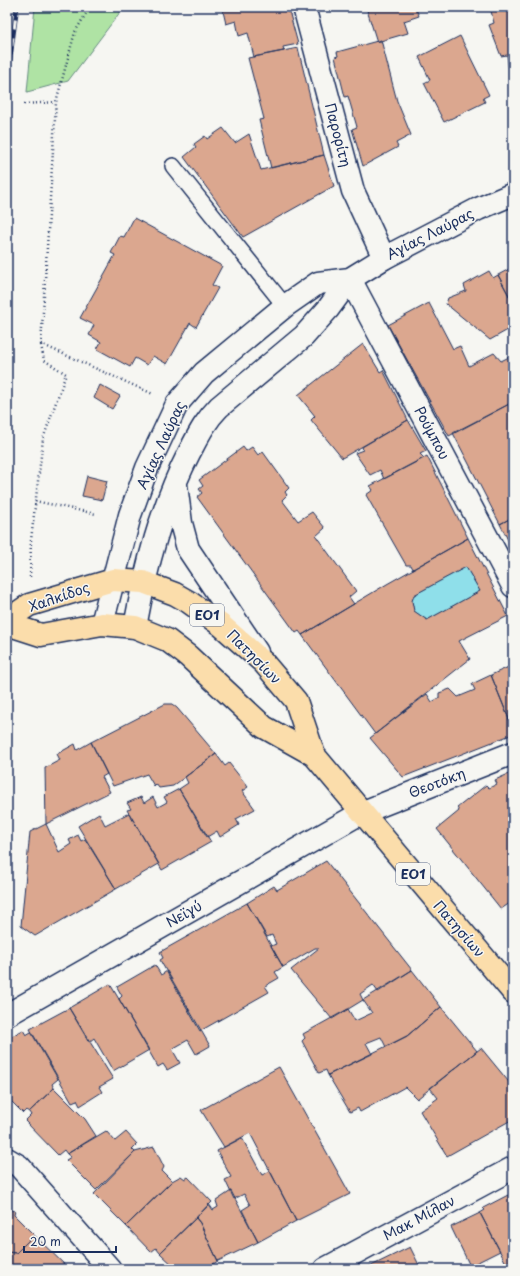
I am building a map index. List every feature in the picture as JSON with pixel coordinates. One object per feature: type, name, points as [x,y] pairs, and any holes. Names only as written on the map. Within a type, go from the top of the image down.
[{"type":"main road","name":"Πατησίων","points":[[114,580],[143,582],[175,594],[190,602],[221,625],[263,662],[296,701],[314,755],[361,813],[513,992]]},
{"type":"main road","name":"Χαλκίδος","points":[[7,620],[29,605],[114,580]]},
{"type":"main road","name":"Χαλκίδος","points":[[7,624],[40,635],[102,624]]},
{"type":"main road","name":"Πατησίων","points":[[102,624],[135,627],[167,640],[188,656],[264,727],[314,755]]},
{"type":"street","name":"Παρορίτη","points":[[304,7],[353,191],[384,258]]},
{"type":"street","name":"Αγίας Λαύρας","points":[[135,627],[143,582],[152,546],[176,479],[209,418],[304,336],[328,309],[350,279],[384,258],[478,209],[513,194]]},
{"type":"street","name":"Αγίας Λαύρας","points":[[102,624],[125,530],[147,468],[177,404],[204,373],[285,306],[318,283],[350,279]]},
{"type":"street","name":"Ρούμπου","points":[[350,279],[513,586]]},
{"type":"street","points":[[176,479],[180,524],[188,549],[263,662]]},
{"type":"street","name":"Θεοτόκη","points":[[361,813],[513,753]]},
{"type":"street","name":"Νεϊγύ","points":[[7,1015],[361,813]]},
{"type":"street","points":[[7,1159],[20,1166],[110,1269]]},
{"type":"street","name":"Μακ Μίλαν","points":[[325,1269],[513,1168]]},
{"type":"lane","points":[[173,166],[285,306]]},
{"type":"path","points":[[29,605],[31,540],[43,439],[66,374],[44,360],[41,344],[56,102],[75,32],[90,7]]},
{"type":"path","points":[[24,104],[56,102]]},
{"type":"path","points":[[41,344],[177,404]]},
{"type":"path","points":[[35,502],[96,514]]},
{"type":"green space","points":[[35,7],[124,7],[68,81],[27,92]]},
{"type":"water","points":[[466,567],[480,591],[427,620],[414,611],[412,601],[414,595]]},
{"type":"building","points":[[222,7],[288,7],[298,44],[283,47],[284,51],[254,57],[248,33],[239,36],[236,21],[226,24]]},
{"type":"building","points":[[366,7],[415,7],[419,16],[404,21],[408,33],[377,42]]},
{"type":"building","points":[[490,7],[513,7],[513,77],[509,72],[507,55],[501,56],[489,25],[494,23]]},
{"type":"building","points":[[460,36],[489,95],[483,98],[485,102],[444,122],[424,83],[430,80],[419,57]]},
{"type":"building","points":[[381,40],[397,101],[411,135],[396,143],[398,147],[363,166],[352,129],[357,127],[348,96],[345,97],[335,57],[338,56],[337,52]]},
{"type":"building","points":[[298,48],[324,155],[271,168],[259,120],[264,119],[248,58]]},
{"type":"building","points":[[223,128],[235,143],[249,134],[261,170],[324,155],[334,186],[243,237],[184,157],[196,147],[194,144],[205,136],[207,139]]},
{"type":"building","points":[[134,218],[222,266],[212,285],[218,288],[196,327],[190,323],[167,364],[153,356],[147,365],[135,358],[130,367],[97,349],[101,342],[89,335],[94,325],[80,318],[115,255],[111,253],[120,236],[124,237]]},
{"type":"building","points":[[513,267],[513,303],[498,275]]},
{"type":"building","points":[[489,271],[493,278],[498,275],[513,303],[513,327],[490,340],[446,304],[448,298],[466,291],[464,285]]},
{"type":"building","points":[[429,303],[453,349],[460,346],[469,366],[494,353],[501,361],[513,355],[513,402],[449,436],[388,325]]},
{"type":"building","points":[[363,344],[380,372],[383,370],[408,420],[342,458],[311,420],[315,416],[298,395]]},
{"type":"building","points":[[100,385],[120,396],[112,409],[94,398]]},
{"type":"building","points":[[513,402],[513,517],[500,524],[453,433]]},
{"type":"building","points":[[408,420],[426,451],[420,454],[424,458],[384,479],[380,470],[370,475],[355,453],[363,450],[362,447]]},
{"type":"building","points":[[243,447],[246,451],[252,447],[258,455],[263,452],[289,488],[285,492],[287,495],[282,500],[298,521],[312,512],[325,528],[316,536],[356,591],[349,597],[354,604],[302,635],[299,631],[296,633],[197,497],[202,493],[199,489],[203,486],[199,480]]},
{"type":"building","points":[[427,456],[468,538],[413,569],[411,565],[406,565],[366,495],[373,490],[370,486]]},
{"type":"building","points":[[87,476],[107,481],[102,500],[82,496]]},
{"type":"building","points":[[513,517],[513,545],[511,546],[500,524]]},
{"type":"building","points":[[468,538],[508,616],[459,641],[470,659],[375,734],[302,635]],"holes":[[[466,567],[480,591],[427,620],[414,611],[412,601],[414,595]]]},
{"type":"building","points":[[513,665],[513,729],[491,675]]},
{"type":"building","points":[[491,675],[513,729],[513,734],[403,777],[370,738],[427,694],[432,702],[439,698],[439,693],[450,689],[458,697],[475,690],[472,684]]},
{"type":"building","points":[[165,704],[172,704],[177,708],[216,754],[173,786],[159,788],[156,784],[154,786],[147,774],[113,786],[91,742]]},
{"type":"building","points":[[91,742],[107,774],[102,777],[110,792],[46,824],[45,768],[60,760],[57,754],[75,744],[77,750]]},
{"type":"building","points":[[216,754],[225,766],[229,763],[248,787],[242,791],[255,809],[236,819],[239,825],[220,837],[217,831],[207,837],[179,789],[188,783],[185,777]]},
{"type":"building","points":[[513,772],[513,901],[501,909],[437,829],[459,811],[457,808],[486,785],[489,788],[497,784],[495,780]]},
{"type":"building","points":[[179,789],[211,842],[162,870],[127,810],[131,809],[127,803],[141,797],[144,803],[153,797],[158,807],[167,802],[164,797]]},
{"type":"building","points":[[99,813],[105,825],[129,813],[159,864],[116,889],[78,826]]},
{"type":"building","points":[[46,824],[59,852],[71,844],[69,840],[78,835],[81,841],[85,839],[116,889],[35,936],[21,926],[30,832]]},
{"type":"building","points":[[326,861],[412,970],[378,992],[373,985],[360,994],[363,1000],[332,1019],[291,970],[319,948],[315,948],[283,967],[271,946],[276,944],[272,935],[267,937],[247,903],[274,886],[277,890]]},
{"type":"building","points":[[247,903],[283,967],[275,972],[279,978],[265,986],[269,992],[200,1031],[160,960],[163,958],[160,952]]},
{"type":"building","points":[[155,965],[161,975],[167,971],[210,1046],[196,1054],[188,1040],[172,1049],[180,1063],[167,1070],[163,1064],[158,1067],[119,999],[122,996],[117,987]]},
{"type":"building","points":[[412,970],[441,1007],[407,1036],[386,1047],[381,1037],[366,1043],[372,1054],[328,1075],[326,1070],[319,1073],[302,1041],[305,1038],[303,1034],[348,1009],[355,1021],[372,1013],[363,1000]]},
{"type":"building","points":[[110,984],[149,1050],[113,1071],[94,1038],[89,1042],[69,1008]]},
{"type":"building","points":[[441,1007],[477,1051],[417,1099],[405,1087],[360,1112],[358,1108],[350,1112],[328,1075],[407,1036]]},
{"type":"building","points":[[69,1008],[113,1079],[99,1087],[102,1092],[80,1106],[77,1100],[72,1102],[30,1029]]},
{"type":"building","points":[[23,1030],[26,1035],[31,1032],[58,1079],[52,1084],[54,1088],[29,1112],[26,1110],[23,1113],[7,1097],[7,1062],[10,1037]]},
{"type":"building","points":[[481,1048],[513,1087],[513,1119],[447,1156],[420,1111],[438,1098],[430,1088]]},
{"type":"building","points":[[279,1067],[350,1194],[296,1221],[250,1133],[224,1147],[201,1110]]},
{"type":"building","points":[[54,1088],[85,1119],[96,1136],[67,1154],[64,1150],[58,1155],[25,1121],[31,1115],[29,1112]]},
{"type":"building","points":[[106,1131],[115,1141],[126,1132],[137,1144],[132,1149],[135,1152],[96,1190],[66,1160],[71,1157],[67,1154]]},
{"type":"building","points":[[242,1138],[262,1175],[270,1171],[296,1221],[258,1242],[242,1210],[250,1205],[244,1194],[234,1199],[225,1180],[231,1177],[217,1151]]},
{"type":"building","points":[[154,1147],[164,1167],[162,1171],[172,1181],[126,1226],[94,1194],[135,1152]]},
{"type":"building","points":[[181,1176],[185,1179],[188,1177],[212,1202],[160,1253],[156,1248],[151,1252],[126,1226],[172,1181]]},
{"type":"building","points":[[231,1191],[258,1242],[218,1261],[200,1223],[196,1218],[209,1204],[213,1210],[218,1207],[216,1201]]},
{"type":"building","points":[[508,1195],[510,1199],[513,1198],[513,1268],[511,1269],[509,1269],[480,1213],[485,1210],[483,1208]]},
{"type":"building","points":[[7,1209],[15,1211],[14,1215],[34,1235],[16,1253],[7,1252]]},
{"type":"building","points":[[480,1213],[500,1251],[470,1266],[451,1227]]},
{"type":"building","points":[[196,1218],[200,1223],[218,1261],[205,1269],[177,1269],[160,1253]]},
{"type":"building","points":[[34,1235],[69,1269],[7,1269],[7,1252],[16,1253]]},
{"type":"building","points":[[410,1247],[421,1269],[370,1269],[369,1267]]},
{"type":"railway","points":[[7,82],[17,7]]}]
